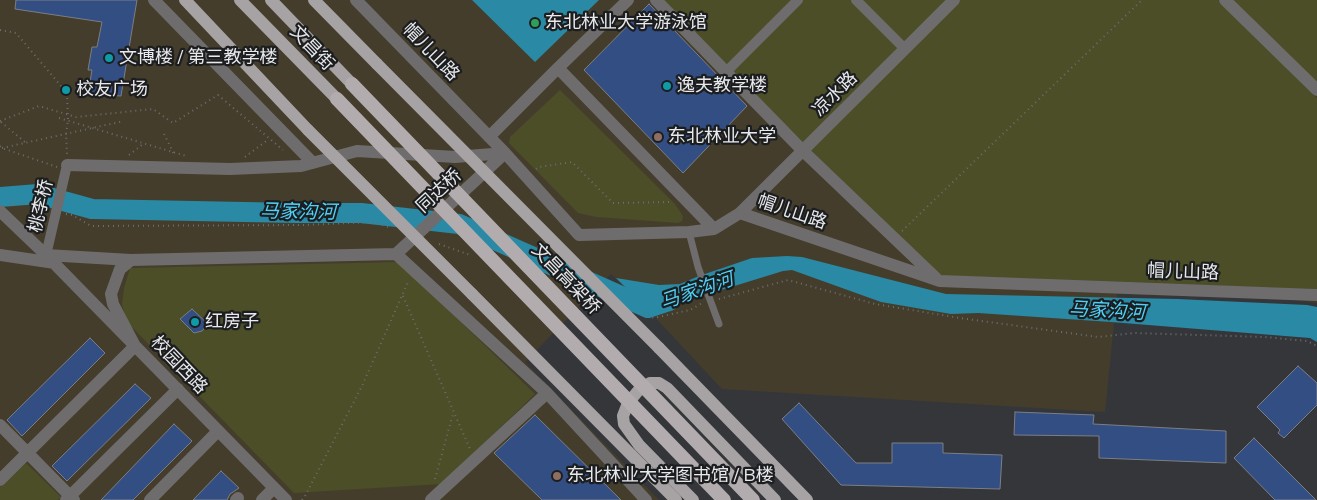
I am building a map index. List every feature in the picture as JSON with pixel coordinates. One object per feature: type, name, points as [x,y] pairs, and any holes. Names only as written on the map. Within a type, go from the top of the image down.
[{"type":"highway","name":"文昌高架桥","points":[[352,84],[753,500]]},
{"type":"highway","points":[[337,99],[724,500]]},
{"type":"main road","points":[[185,0],[308,130],[676,500]]},
{"type":"main road","name":"文昌街","points":[[240,0],[337,99]]},
{"type":"main road","name":"文昌街","points":[[272,0],[352,84]]},
{"type":"main road","points":[[314,0],[807,500]]},
{"type":"main road","points":[[693,500],[635,441],[624,424],[623,416],[628,403],[644,386],[650,383],[659,383],[675,396],[775,500]]},
{"type":"street","points":[[154,0],[307,165]]},
{"type":"street","name":"帽儿山路","points":[[356,0],[489,136],[579,235],[689,232],[714,228],[740,213],[940,281],[1317,295]]},
{"type":"street","points":[[489,136],[628,0]]},
{"type":"street","points":[[656,0],[803,151],[940,281]]},
{"type":"street","points":[[726,72],[798,0]]},
{"type":"street","points":[[856,0],[905,49]]},
{"type":"street","name":"凉水路","points":[[740,213],[954,0]]},
{"type":"street","points":[[1224,0],[1317,90]]},
{"type":"street","points":[[558,68],[714,228]]},
{"type":"street","points":[[67,168],[230,168],[307,165],[357,151],[455,157],[505,153]]},
{"type":"street","name":"同达桥","points":[[396,254],[505,153]]},
{"type":"street","name":"桃李桥","points":[[50,259],[67,168]]},
{"type":"street","name":"校园西路","points":[[4,207],[50,259],[286,500]]},
{"type":"street","points":[[0,255],[50,259],[132,260],[396,254],[547,392],[646,500]]},
{"type":"street","points":[[0,480],[135,346],[113,304],[112,294],[120,268],[132,260]]},
{"type":"street","points":[[0,425],[70,499],[178,389]]},
{"type":"street","points":[[431,500],[547,392]]},
{"type":"street","points":[[150,500],[218,431]]},
{"type":"street","points":[[262,500],[274,488]]},
{"type":"lane","points":[[689,232],[698,267],[719,324]]},
{"type":"path","points":[[895,239],[1142,0]]},
{"type":"path","points":[[0,30],[16,33],[66,93],[68,114],[66,134],[67,168],[1,147]]},
{"type":"path","points":[[26,143],[0,121],[40,106],[76,117],[153,109],[173,123],[218,96],[269,139],[307,165]]},
{"type":"path","points":[[59,118],[192,157]]},
{"type":"path","points":[[1,147],[124,121]]},
{"type":"path","points":[[164,134],[180,167]]},
{"type":"path","points":[[246,157],[269,139]]},
{"type":"path","points":[[526,177],[538,168],[572,162],[613,203],[688,202]]},
{"type":"path","points":[[4,207],[26,204],[48,209]]},
{"type":"path","points":[[64,213],[72,215],[92,226],[275,226],[375,222],[394,229]]},
{"type":"path","points":[[431,242],[477,258]]},
{"type":"path","points":[[302,500],[362,386],[413,270]]},
{"type":"path","points":[[715,300],[788,280],[875,304],[1098,337],[1134,333],[1265,337],[1307,341],[1317,346]]},
{"type":"path","points":[[561,286],[598,299]]},
{"type":"path","points":[[403,296],[475,461]]},
{"type":"path","points":[[636,312],[654,318],[690,310],[708,302]]},
{"type":"path","points":[[434,481],[453,414]]},
{"type":"shaded area","name":"东北林业大学","points":[[0,0],[1317,0],[1317,303],[1296,300],[1117,294],[1105,412],[722,389],[650,312],[611,274],[525,362],[659,500],[0,500]]},
{"type":"green space","points":[[662,0],[948,0],[804,144]]},
{"type":"green space","points":[[960,0],[1218,0],[1317,98],[1317,289],[941,277],[808,151]]},
{"type":"green space","points":[[1233,0],[1317,0],[1317,83]]},
{"type":"green space","points":[[560,90],[675,204],[683,216],[682,221],[678,223],[596,217],[578,213],[509,143],[510,137]]},
{"type":"green space","points":[[399,262],[535,394],[442,484],[294,493],[126,321],[122,304],[124,288],[130,268]]},
{"type":"green space","points":[[26,463],[61,497],[58,500],[0,500],[0,487]]},
{"type":"water","name":"东北林业大学游泳馆","points":[[472,0],[599,0],[535,62]]},
{"type":"water","points":[[802,257],[946,294],[1177,299],[1307,305],[1317,307],[1317,342],[1310,338],[1111,322],[978,313],[951,314],[881,302],[792,270],[783,271],[650,312],[616,278],[659,285],[680,284],[752,258]]},
{"type":"building","name":"文博楼 / 第三教学楼","points":[[16,0],[137,0],[121,96],[88,94],[92,70],[88,70],[92,47],[97,47],[102,22],[15,9]]},
{"type":"building","name":"逸夫教学楼","points":[[649,4],[747,106],[683,173],[584,70]]},
{"type":"building","name":"红房子","points":[[192,309],[208,324],[202,331],[194,333],[180,319]]},
{"type":"building","points":[[90,338],[105,353],[22,436],[7,420]]},
{"type":"building","points":[[1298,366],[1317,383],[1317,405],[1284,438],[1278,433],[1280,430],[1257,407]]},
{"type":"building","points":[[135,384],[151,398],[67,481],[52,466]]},
{"type":"building","points":[[799,403],[856,463],[892,463],[892,443],[943,443],[943,453],[1002,455],[1000,489],[841,485],[782,419]]},
{"type":"building","points":[[1015,412],[1094,415],[1093,424],[1226,431],[1226,463],[1099,458],[1099,436],[1014,435]]},
{"type":"building","name":"东北林业大学图书馆 / B楼","points":[[535,415],[621,500],[542,500],[494,453]]},
{"type":"building","points":[[174,424],[192,441],[133,500],[101,500]]},
{"type":"building","points":[[1254,438],[1316,500],[1275,500],[1234,458]]},
{"type":"building","points":[[221,471],[239,488],[230,494],[227,500],[193,500]]},
{"type":"waterway","name":"马家沟河","points":[[0,197],[38,194],[92,209],[361,213],[459,224],[648,308],[669,301]]},
{"type":"place","name":"东北林业大学游泳馆","points":[[535,23]]},
{"type":"place","name":"文博楼 / 第三教学楼","points":[[109,58]]},
{"type":"place","name":"逸夫教学楼","points":[[667,86]]},
{"type":"place","name":"校友广场","points":[[66,90]]},
{"type":"place","name":"东北林业大学","points":[[658,137]]},
{"type":"place","name":"红房子","points":[[195,322]]},
{"type":"place","name":"东北林业大学图书馆 / B楼","points":[[557,476]]}]
